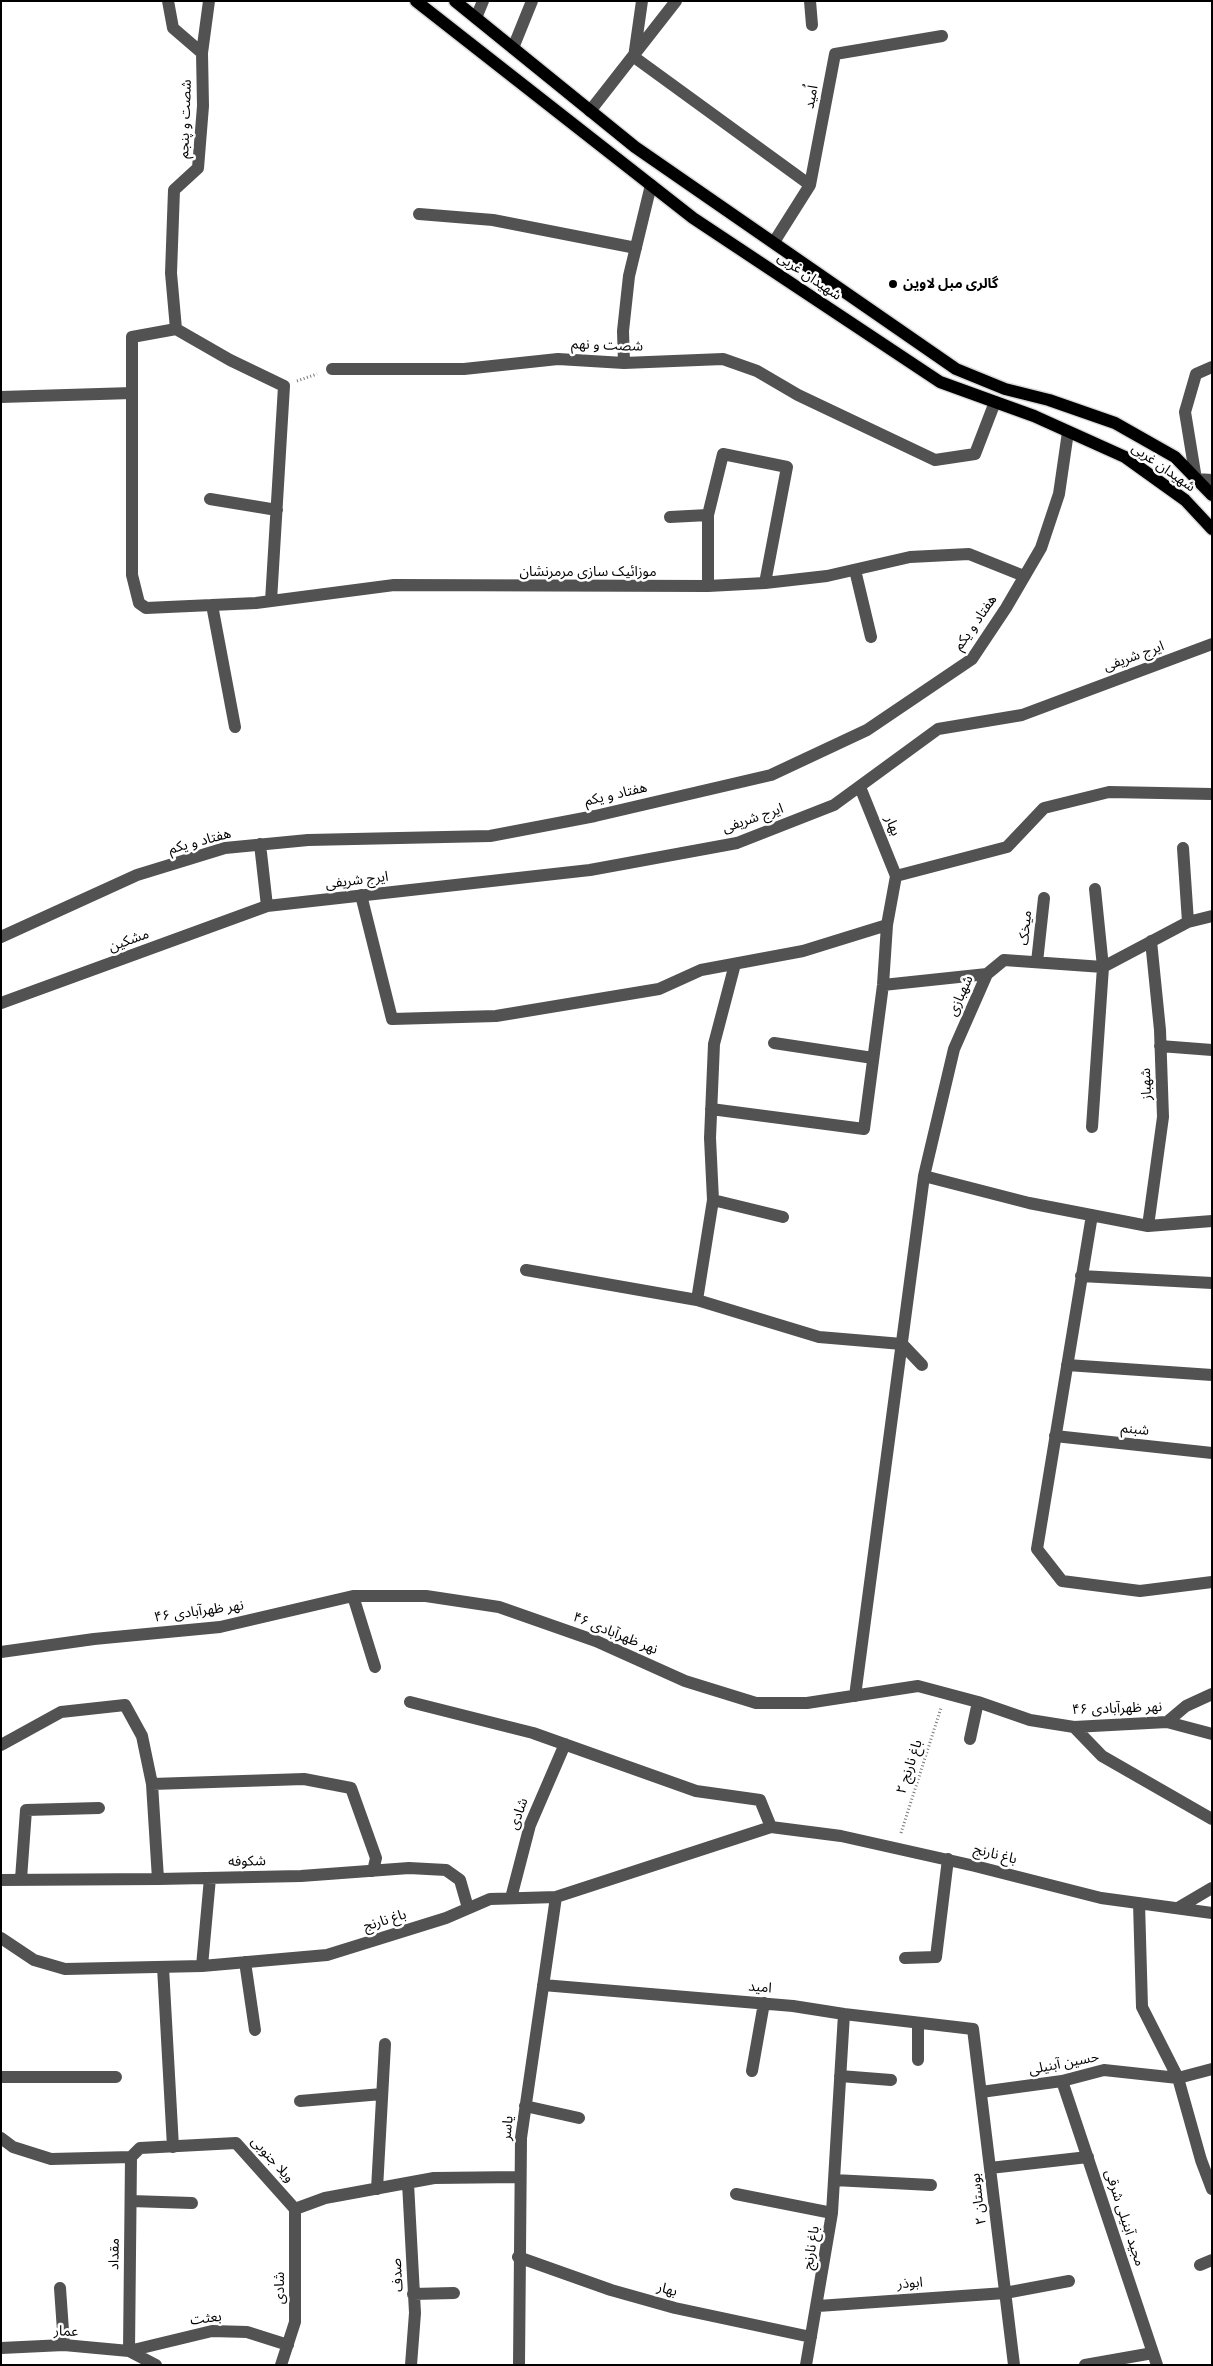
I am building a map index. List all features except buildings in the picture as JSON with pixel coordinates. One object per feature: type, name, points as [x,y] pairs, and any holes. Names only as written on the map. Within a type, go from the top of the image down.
[{"type":"main road","name":"شهیدان غربی","points":[[416,1],[694,218],[940,382],[995,402],[1125,457],[1185,500],[1212,528]]},
{"type":"main road","name":"شهیدان غربی","points":[[455,1],[635,146],[956,369],[1005,389],[1049,400],[1114,423],[1175,457],[1212,496]]},
{"type":"street","points":[[168,1],[173,28],[202,53]]},
{"type":"street","name":"شصت و پنجم","points":[[176,330],[171,273],[174,190],[198,168],[203,106],[202,53],[208,1]]},
{"type":"street","points":[[476,18],[483,1]]},
{"type":"street","points":[[513,48],[532,1]]},
{"type":"street","points":[[634,57],[642,1]]},
{"type":"street","points":[[590,111],[676,1]]},
{"type":"street","points":[[810,1],[812,25]]},
{"type":"street","name":"اُمید","points":[[774,242],[810,185],[835,54],[942,36]]},
{"type":"street","points":[[634,57],[810,185]]},
{"type":"street","points":[[624,363],[623,331],[628,276],[652,185]]},
{"type":"street","points":[[419,214],[493,220],[636,248]]},
{"type":"street","points":[[1,397],[132,393],[132,337],[176,330],[230,360],[284,386],[271,601]]},
{"type":"street","name":"شصت و نهم","points":[[332,369],[464,369],[558,359],[624,363],[723,359],[757,371],[798,394],[935,460],[975,454],[995,402]]},
{"type":"street","points":[[1212,367],[1196,374],[1185,412],[1196,479],[1212,480]]},
{"type":"street","name":"موزائیک سازی مرمرنشان","points":[[132,393],[132,574],[139,603],[146,608],[271,601],[394,585],[708,586],[765,583],[827,576],[910,558],[969,554],[1024,576]]},
{"type":"street","name":"هفتاد و یکم","points":[[1,937],[137,875],[225,848],[308,840],[490,836],[595,816],[771,775],[866,730],[972,659],[1041,548],[1059,494],[1068,432]]},
{"type":"street","points":[[708,586],[708,515],[723,454],[787,467],[765,583]]},
{"type":"street","points":[[210,499],[277,510]]},
{"type":"street","points":[[670,517],[708,515]]},
{"type":"street","points":[[854,570],[871,637]]},
{"type":"street","points":[[212,605],[234,727]]},
{"type":"street","name":"ایرج شریفی","points":[[267,906],[590,870],[737,843],[834,805],[938,729],[1022,715],[1212,644]]},
{"type":"street","name":"بهار","points":[[860,787],[896,876]]},
{"type":"street","points":[[711,1109],[864,1129],[883,985],[887,925],[896,876],[1007,847],[1044,808],[1109,792],[1212,794]]},
{"type":"street","points":[[260,844],[267,906]]},
{"type":"street","points":[[1183,848],[1188,922]]},
{"type":"street","points":[[1092,1127],[1102,967],[1095,889]]},
{"type":"street","points":[[361,895],[392,1019],[496,1016],[658,989],[701,970],[804,951],[887,925]]},
{"type":"street","name":"میخک","points":[[1037,962],[1044,898]]},
{"type":"street","name":"مشکین","points":[[1,1003],[267,906]]},
{"type":"street","points":[[1102,967],[1188,922],[1212,916]]},
{"type":"street","name":"شهباز","points":[[1148,1226],[1163,1117],[1160,1046],[1151,941]]},
{"type":"street","name":"شهبازی","points":[[855,1696],[924,1176],[954,1049],[987,974],[1004,960],[1102,967]]},
{"type":"street","points":[[697,1300],[713,1200],[711,1109],[714,1044],[735,964]]},
{"type":"street","points":[[883,985],[987,974]]},
{"type":"street","points":[[774,1043],[873,1058]]},
{"type":"street","points":[[1160,1046],[1212,1050]]},
{"type":"street","points":[[924,1176],[1029,1203],[1148,1226],[1212,1221]]},
{"type":"street","points":[[713,1200],[783,1216]]},
{"type":"street","points":[[1092,1215],[1037,1548],[1062,1582],[1140,1591],[1212,1582]]},
{"type":"street","points":[[526,1270],[697,1300],[819,1337],[902,1344],[922,1365]]},
{"type":"street","points":[[1082,1276],[1212,1283]]},
{"type":"street","points":[[1067,1365],[1212,1374]]},
{"type":"street","name":"شبنم","points":[[1056,1436],[1212,1453]]},
{"type":"street","points":[[353,1596],[375,1667]]},
{"type":"street","name":"نهر ظهرآبادی ۴۶","points":[[1,1652],[94,1639],[220,1627],[353,1596],[426,1596],[499,1607],[596,1640],[685,1681],[756,1703],[807,1703],[918,1686],[978,1702],[1030,1720],[1074,1727],[1167,1722],[1212,1734]]},
{"type":"street","points":[[1167,1722],[1186,1706],[1212,1694]]},
{"type":"street","points":[[410,1702],[533,1733],[696,1791],[760,1800],[771,1827]]},
{"type":"street","points":[[970,1740],[978,1702]]},
{"type":"street","points":[[1,1745],[61,1712],[125,1705],[142,1736],[152,1784],[158,1879]]},
{"type":"street","points":[[1074,1727],[1102,1756],[1212,1819]]},
{"type":"street","name":"شادی","points":[[511,1898],[530,1825],[565,1744]]},
{"type":"street","points":[[152,1784],[304,1778],[352,1788],[376,1858],[373,1871]]},
{"type":"street","points":[[20,1879],[26,1810],[99,1808]]},
{"type":"street","name":"باغ نارنج","points":[[1,1938],[34,1960],[65,1969],[202,1966],[327,1955],[446,1918],[490,1899],[556,1896],[771,1827],[841,1836],[1101,1898],[1212,1913]]},
{"type":"street","points":[[905,1958],[936,1957],[948,1860]]},
{"type":"street","name":"شکوفه","points":[[1,1880],[301,1876],[409,1868],[446,1870],[460,1880],[468,1908]]},
{"type":"street","points":[[202,1966],[210,1878]]},
{"type":"street","points":[[1178,1908],[1212,1888]]},
{"type":"street","name":"یاسر","points":[[519,2365],[518,2257],[521,2138],[556,1896]]},
{"type":"street","points":[[1140,1903],[1142,2007],[1178,2078],[1206,2157],[1212,2189]]},
{"type":"street","points":[[246,1962],[255,2030]]},
{"type":"street","points":[[163,1967],[173,2147]]},
{"type":"street","name":"امید","points":[[543,1985],[764,2003],[973,2029]]},
{"type":"street","points":[[752,2072],[764,2003]]},
{"type":"street","name":"باغ نارنج","points":[[806,2365],[818,2306],[832,2213],[844,2014]]},
{"type":"street","points":[[918,2023],[918,2060]]},
{"type":"street","name":"بوستان ۲","points":[[973,2029],[1014,2365]]},
{"type":"street","points":[[377,2189],[385,2044]]},
{"type":"street","name":"حسین آبنیلی","points":[[981,2092],[1062,2081],[1104,2070],[1178,2078],[1212,2069]]},
{"type":"street","points":[[840,2076],[891,2080]]},
{"type":"street","points":[[1,2077],[116,2077]]},
{"type":"street","name":"مجید آبنیلی شرقی","points":[[1062,2081],[1155,2359]]},
{"type":"street","points":[[300,2101],[382,2094]]},
{"type":"street","points":[[526,2106],[579,2118]]},
{"type":"street","name":"ویلا جنوبی","points":[[1,2138],[13,2147],[51,2159],[131,2157],[140,2148],[236,2143],[295,2209]]},
{"type":"street","name":"مقداد","points":[[129,2351],[131,2157]]},
{"type":"street","points":[[990,2168],[1088,2157]]},
{"type":"street","points":[[295,2209],[326,2198],[434,2178],[520,2177]]},
{"type":"street","points":[[834,2180],[931,2185]]},
{"type":"street","name":"صدف","points":[[408,2183],[415,2313],[411,2365]]},
{"type":"street","points":[[736,2194],[832,2213]]},
{"type":"street","points":[[131,2201],[192,2203]]},
{"type":"street","name":"شادی","points":[[281,2365],[295,2322],[295,2209]]},
{"type":"street","name":"بهار","points":[[518,2257],[611,2290],[675,2308],[811,2337]]},
{"type":"street","name":"ابوذر","points":[[818,2306],[1005,2293],[1069,2281]]},
{"type":"street","points":[[60,2288],[64,2345]]},
{"type":"street","points":[[414,2294],[454,2293]]},
{"type":"street","name":"بعثت","points":[[129,2351],[212,2331],[247,2332],[288,2345]]},
{"type":"street","name":"عمار","points":[[1,2348],[64,2345],[129,2351]]},
{"type":"street","points":[[129,2351],[156,2365]]},
{"type":"street","points":[[1085,2365],[1155,2359]]},
{"type":"path","points":[[284,386],[332,369]]},
{"type":"path","name":"باغ نارنج ۲","points":[[896,1848],[946,1694]]},
{"type":"place","name":"گالری مبل لاوین","points":[[893,284]]}]
